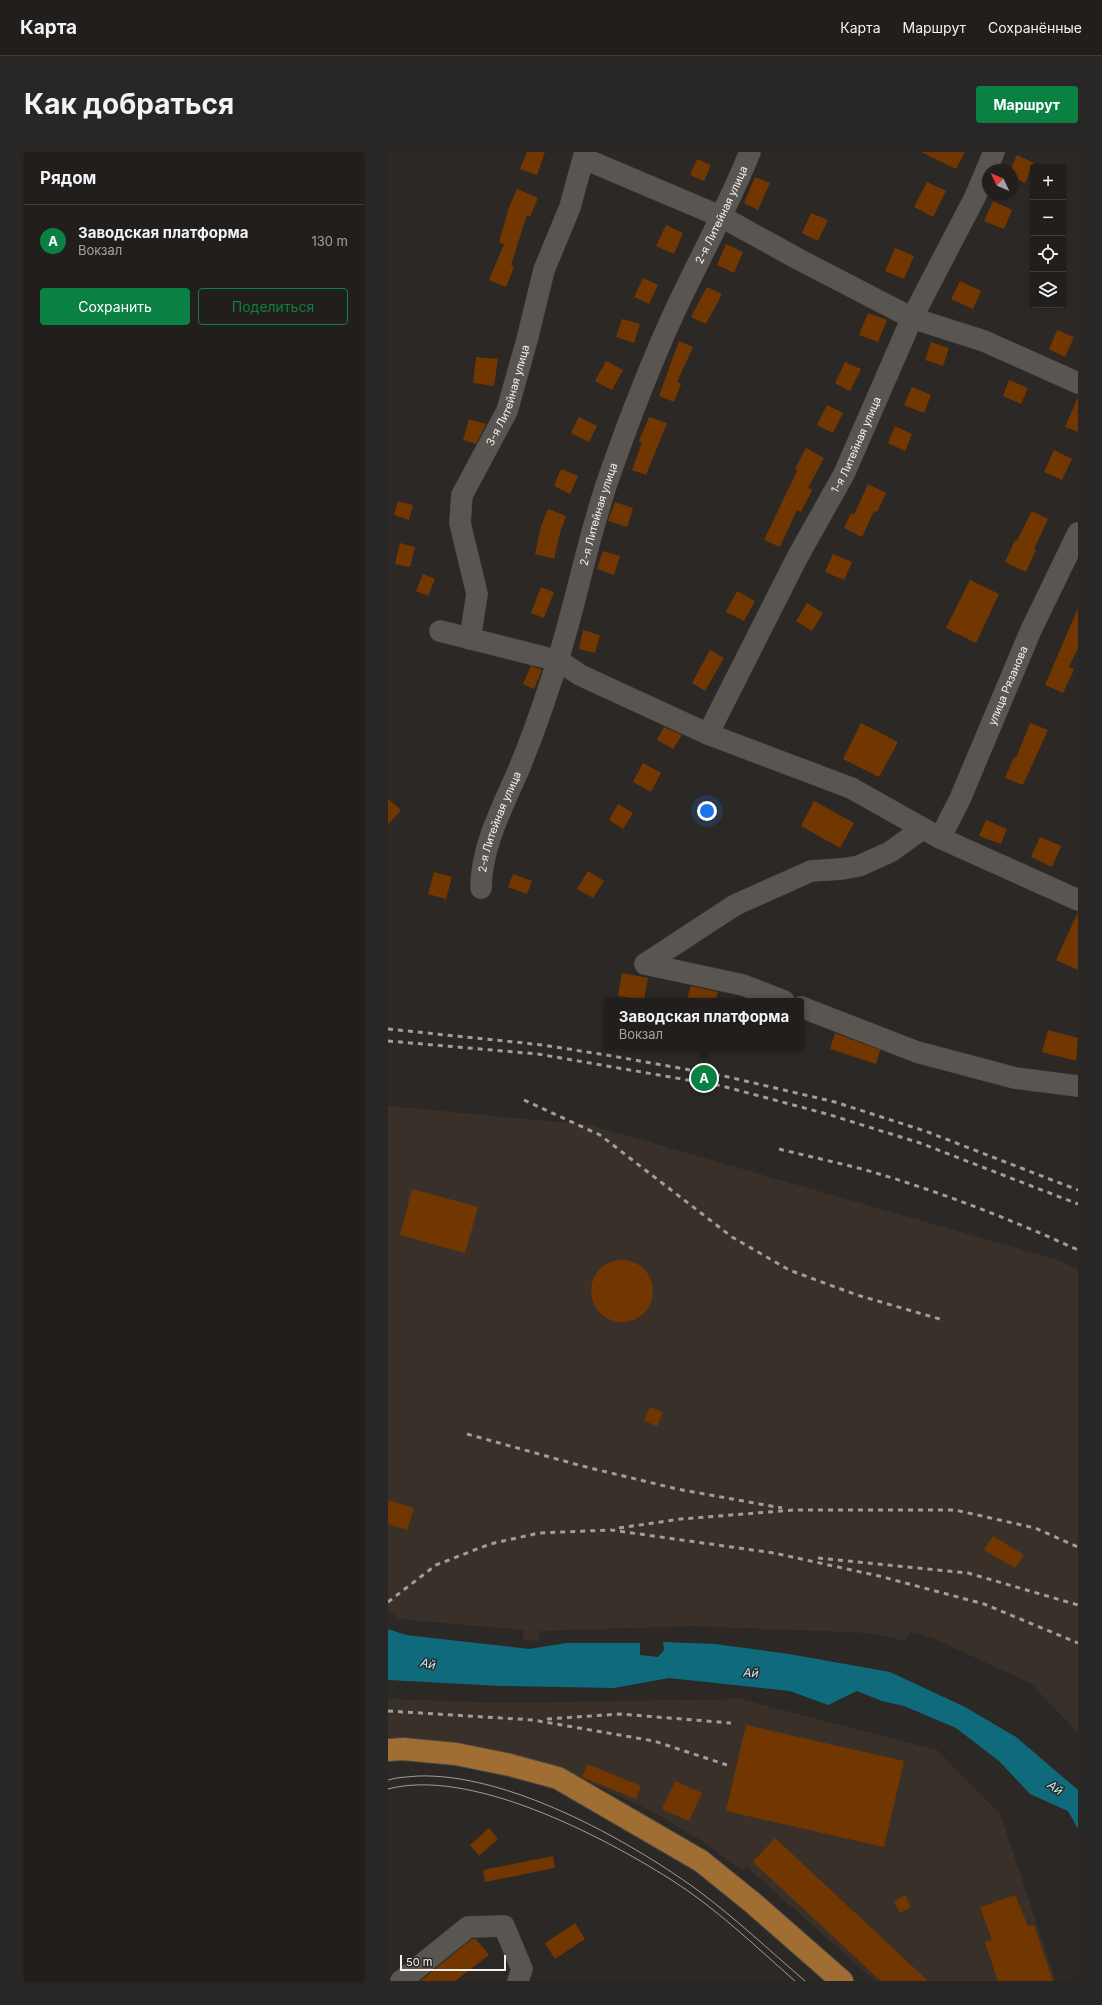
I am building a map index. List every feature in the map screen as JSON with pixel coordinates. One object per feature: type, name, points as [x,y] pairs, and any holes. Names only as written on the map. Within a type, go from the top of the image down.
[{"type":"main road","points":[[395,1749],[456,1754],[510,1765],[558,1778],[701,1861],[753,1903],[842,1981]]},
{"type":"street","name":"2-я Литейная улица","points":[[481,888],[481,871],[496,823],[531,740],[559,661],[586,555],[609,476],[649,370],[675,312],[722,217],[750,152]]},
{"type":"street","name":"1-я Литейная улица","points":[[708,734],[798,556],[844,474],[912,318],[975,197],[994,152]]},
{"type":"street","points":[[585,155],[722,217],[798,259],[912,318],[984,341],[1078,383]]},
{"type":"street","name":"3-я Литейная улица","points":[[470,639],[477,594],[460,523],[462,495],[507,410],[527,340],[544,270],[570,207],[585,155]]},
{"type":"street","name":"улица Рязанова","points":[[931,833],[960,799],[1031,630],[1078,533]]},
{"type":"street","points":[[440,631],[559,661],[580,675],[708,734],[850,788],[931,833],[1078,900]]},
{"type":"street","points":[[776,998],[743,985],[645,964],[735,905],[811,871],[842,869],[859,866],[931,833]]},
{"type":"street","points":[[804,1008],[917,1052],[1015,1078],[1078,1086]]},
{"type":"street","points":[[401,1981],[468,1927],[504,1926],[522,1969],[518,1981]]},
{"type":"shaded area","points":[[388,1106],[590,1125],[1061,1261],[1078,1270],[1078,1733],[1030,1683],[935,1639],[910,1632],[906,1641],[869,1633],[693,1626],[540,1631],[538,1641],[523,1640],[524,1630],[399,1619],[388,1610]]},
{"type":"shaded area","points":[[388,1699],[502,1703],[740,1699],[937,1750],[1000,1814],[1056,1981],[875,1981],[747,1867],[742,1870],[700,1840],[653,1812],[585,1780],[450,1743],[388,1737]]},
{"type":"water","name":"Ай","points":[[388,1629],[406,1635],[529,1649],[567,1643],[640,1643],[640,1655],[658,1657],[664,1650],[663,1642],[715,1644],[789,1654],[890,1672],[965,1707],[1016,1737],[1078,1790],[1078,1829],[1068,1811],[1030,1794],[999,1761],[956,1728],[904,1706],[882,1701],[857,1691],[828,1705],[790,1691],[669,1678],[614,1688],[501,1686],[388,1680]]},
{"type":"building","points":[[527,152],[545,152],[537,175],[520,169]]},
{"type":"building","points":[[921,152],[965,152],[956,169]]},
{"type":"building","points":[[1017,155],[1034,163],[1030,164],[1030,172],[1025,183],[1018,180],[1018,164],[1013,164]]},
{"type":"building","points":[[697,159],[711,165],[704,181],[690,175]]},
{"type":"building","points":[[755,177],[770,183],[758,210],[744,203]]},
{"type":"building","points":[[927,182],[946,191],[933,217],[914,207]]},
{"type":"building","points":[[517,189],[538,198],[530,217],[527,215],[511,265],[514,267],[506,287],[489,280],[504,244],[499,242],[509,207]]},
{"type":"building","points":[[993,201],[1012,210],[1004,229],[984,221]]},
{"type":"building","points":[[811,213],[828,220],[818,241],[802,233]]},
{"type":"building","points":[[666,225],[683,233],[674,254],[656,246]]},
{"type":"building","points":[[726,244],[743,252],[734,273],[717,265]]},
{"type":"building","points":[[895,248],[914,256],[904,279],[885,271]]},
{"type":"building","points":[[643,278],[658,285],[649,304],[634,297]]},
{"type":"building","points":[[960,281],[981,291],[973,309],[951,299]]},
{"type":"building","points":[[707,287],[722,294],[706,324],[691,317]]},
{"type":"building","points":[[868,313],[887,320],[878,342],[859,335]]},
{"type":"building","points":[[622,319],[640,324],[634,343],[616,337]]},
{"type":"building","points":[[1057,330],[1074,337],[1065,357],[1049,349]]},
{"type":"building","points":[[679,341],[693,347],[677,382],[681,384],[674,402],[659,396]]},
{"type":"building","points":[[931,342],[949,348],[943,366],[925,360]]},
{"type":"building","points":[[476,357],[498,359],[494,386],[473,383]]},
{"type":"building","points":[[606,361],[623,370],[612,390],[595,381]]},
{"type":"building","points":[[845,362],[861,369],[850,391],[835,383]]},
{"type":"building","points":[[1009,380],[1028,388],[1021,404],[1003,396]]},
{"type":"building","points":[[912,387],[931,395],[924,413],[904,405]]},
{"type":"building","points":[[1078,397],[1078,432],[1065,427]]},
{"type":"building","points":[[827,405],[843,413],[833,433],[817,425]]},
{"type":"building","points":[[579,417],[597,426],[589,442],[571,433]]},
{"type":"building","points":[[649,417],[667,423],[646,475],[632,470],[642,442],[639,441]]},
{"type":"building","points":[[469,419],[486,424],[476,444],[463,440]]},
{"type":"building","points":[[895,426],[912,434],[905,451],[888,443]]},
{"type":"building","points":[[806,448],[824,458],[808,488],[812,490],[801,512],[797,510],[780,547],[764,540],[797,471],[795,469]]},
{"type":"building","points":[[1054,450],[1072,459],[1062,480],[1044,472]]},
{"type":"building","points":[[561,469],[578,476],[570,494],[554,486]]},
{"type":"building","points":[[868,484],[886,493],[877,512],[874,511],[862,537],[844,528],[851,513],[854,515]]},
{"type":"building","points":[[398,501],[413,505],[409,520],[394,515]]},
{"type":"building","points":[[615,502],[633,508],[627,527],[608,521]]},
{"type":"building","points":[[548,509],[566,516],[560,533],[554,559],[535,554],[541,526]]},
{"type":"building","points":[[1032,511],[1048,519],[1034,549],[1036,550],[1026,572],[1005,562],[1015,540],[1017,541]]},
{"type":"building","points":[[400,543],[415,547],[410,567],[395,564]]},
{"type":"building","points":[[603,551],[620,556],[614,575],[597,569]]},
{"type":"building","points":[[833,554],[852,562],[844,580],[825,572]]},
{"type":"building","points":[[423,574],[435,579],[428,596],[416,591]]},
{"type":"building","points":[[970,580],[999,594],[976,643],[946,628]]},
{"type":"building","points":[[541,587],[554,592],[544,618],[531,613]]},
{"type":"building","points":[[737,591],[755,601],[744,621],[726,612]]},
{"type":"building","points":[[807,603],[823,613],[812,631],[796,621]]},
{"type":"building","points":[[1078,608],[1078,648],[1069,667],[1074,669],[1063,693],[1045,685]]},
{"type":"building","points":[[583,630],[600,635],[595,653],[579,649]]},
{"type":"building","points":[[710,650],[724,658],[705,691],[692,683]]},
{"type":"building","points":[[531,666],[542,670],[534,689],[523,684]]},
{"type":"building","points":[[861,723],[898,742],[879,777],[843,759]]},
{"type":"building","points":[[1030,723],[1048,730],[1023,785],[1005,778],[1014,757],[1016,758]]},
{"type":"building","points":[[664,727],[682,735],[673,749],[657,740]]},
{"type":"building","points":[[643,763],[661,773],[651,792],[633,782]]},
{"type":"building","points":[[388,799],[401,810],[388,825]]},
{"type":"building","points":[[814,801],[854,823],[840,848],[801,826]]},
{"type":"building","points":[[618,804],[633,813],[623,829],[609,820]]},
{"type":"building","points":[[986,820],[1007,829],[1001,844],[979,836]]},
{"type":"building","points":[[1040,837],[1061,846],[1052,867],[1031,857]]},
{"type":"building","points":[[588,871],[604,881],[593,898],[577,889]]},
{"type":"building","points":[[434,872],[452,877],[446,899],[428,894]]},
{"type":"building","points":[[513,874],[532,881],[527,894],[508,887]]},
{"type":"building","points":[[1078,912],[1078,970],[1056,960]]},
{"type":"building","points":[[622,973],[648,978],[644,998],[618,996]]},
{"type":"building","points":[[691,986],[718,992],[716,998],[687,998]]},
{"type":"building","points":[[1048,1030],[1078,1038],[1076,1061],[1042,1052]]},
{"type":"building","points":[[835,1033],[880,1050],[876,1064],[830,1049]]},
{"type":"building","points":[[412,1189],[478,1207],[465,1253],[400,1235]]},
{"type":"building","points":[[622,1260],[634,1263],[644,1269],[650,1279],[653,1291],[650,1303],[644,1313],[634,1319],[622,1322],[610,1319],[600,1313],[594,1303],[591,1291],[594,1279],[600,1269],[610,1263]]},
{"type":"building","points":[[650,1407],[663,1412],[657,1426],[644,1421]]},
{"type":"building","points":[[388,1500],[414,1508],[407,1530],[388,1524]]},
{"type":"building","points":[[993,1536],[1024,1555],[1015,1568],[984,1550]]},
{"type":"building","points":[[746,1725],[904,1761],[884,1847],[726,1811]]},
{"type":"building","points":[[587,1764],[641,1786],[636,1799],[582,1777]]},
{"type":"building","points":[[675,1781],[702,1793],[689,1821],[662,1809]]},
{"type":"building","points":[[489,1828],[498,1839],[479,1856],[470,1845]]},
{"type":"building","points":[[775,1838],[928,1981],[881,1981],[753,1862]]},
{"type":"building","points":[[553,1856],[555,1868],[485,1882],[483,1870]]},
{"type":"building","points":[[905,1895],[911,1907],[900,1913],[894,1901]]},
{"type":"building","points":[[1015,1895],[1028,1926],[1034,1925],[1053,1981],[998,1981],[985,1942],[992,1940],[980,1907]]},
{"type":"building","points":[[575,1923],[585,1939],[555,1959],[545,1943]]},
{"type":"building","points":[[472,1939],[476,1939],[489,1955],[455,1981],[420,1981]]},
{"type":"tram line","points":[[388,1780],[418,1776],[453,1778],[489,1785],[526,1797],[564,1812],[635,1849],[696,1889],[738,1922],[805,1981]]},
{"type":"tram line","points":[[388,1789],[421,1785],[457,1788],[495,1796],[573,1826],[642,1862],[687,1890],[734,1927],[795,1981]]},
{"type":"railway","points":[[388,1029],[543,1045],[724,1076],[835,1102],[925,1131],[1078,1190]]},
{"type":"railway","points":[[388,1041],[538,1054],[722,1086],[827,1114],[920,1143],[1078,1204]]},
{"type":"railway","points":[[524,1100],[600,1135],[732,1237],[789,1270],[857,1295],[943,1320]]},
{"type":"railway","points":[[779,1149],[862,1169],[944,1195],[1078,1250]]},
{"type":"railway","points":[[467,1434],[582,1466],[677,1489],[782,1508]]},
{"type":"railway","points":[[619,1528],[681,1519],[794,1510],[955,1510],[1035,1528],[1078,1547]]},
{"type":"railway","points":[[388,1602],[436,1565],[490,1544],[539,1533],[611,1530],[774,1553],[879,1576],[984,1604],[1078,1643]]},
{"type":"railway","points":[[818,1558],[968,1573],[1078,1605]]},
{"type":"railway","points":[[388,1711],[533,1720],[654,1741],[727,1765]]},
{"type":"railway","points":[[547,1719],[620,1714],[731,1723]]},
{"type":"place","name":"Заводская платформа","points":[[704,1078]]}]
